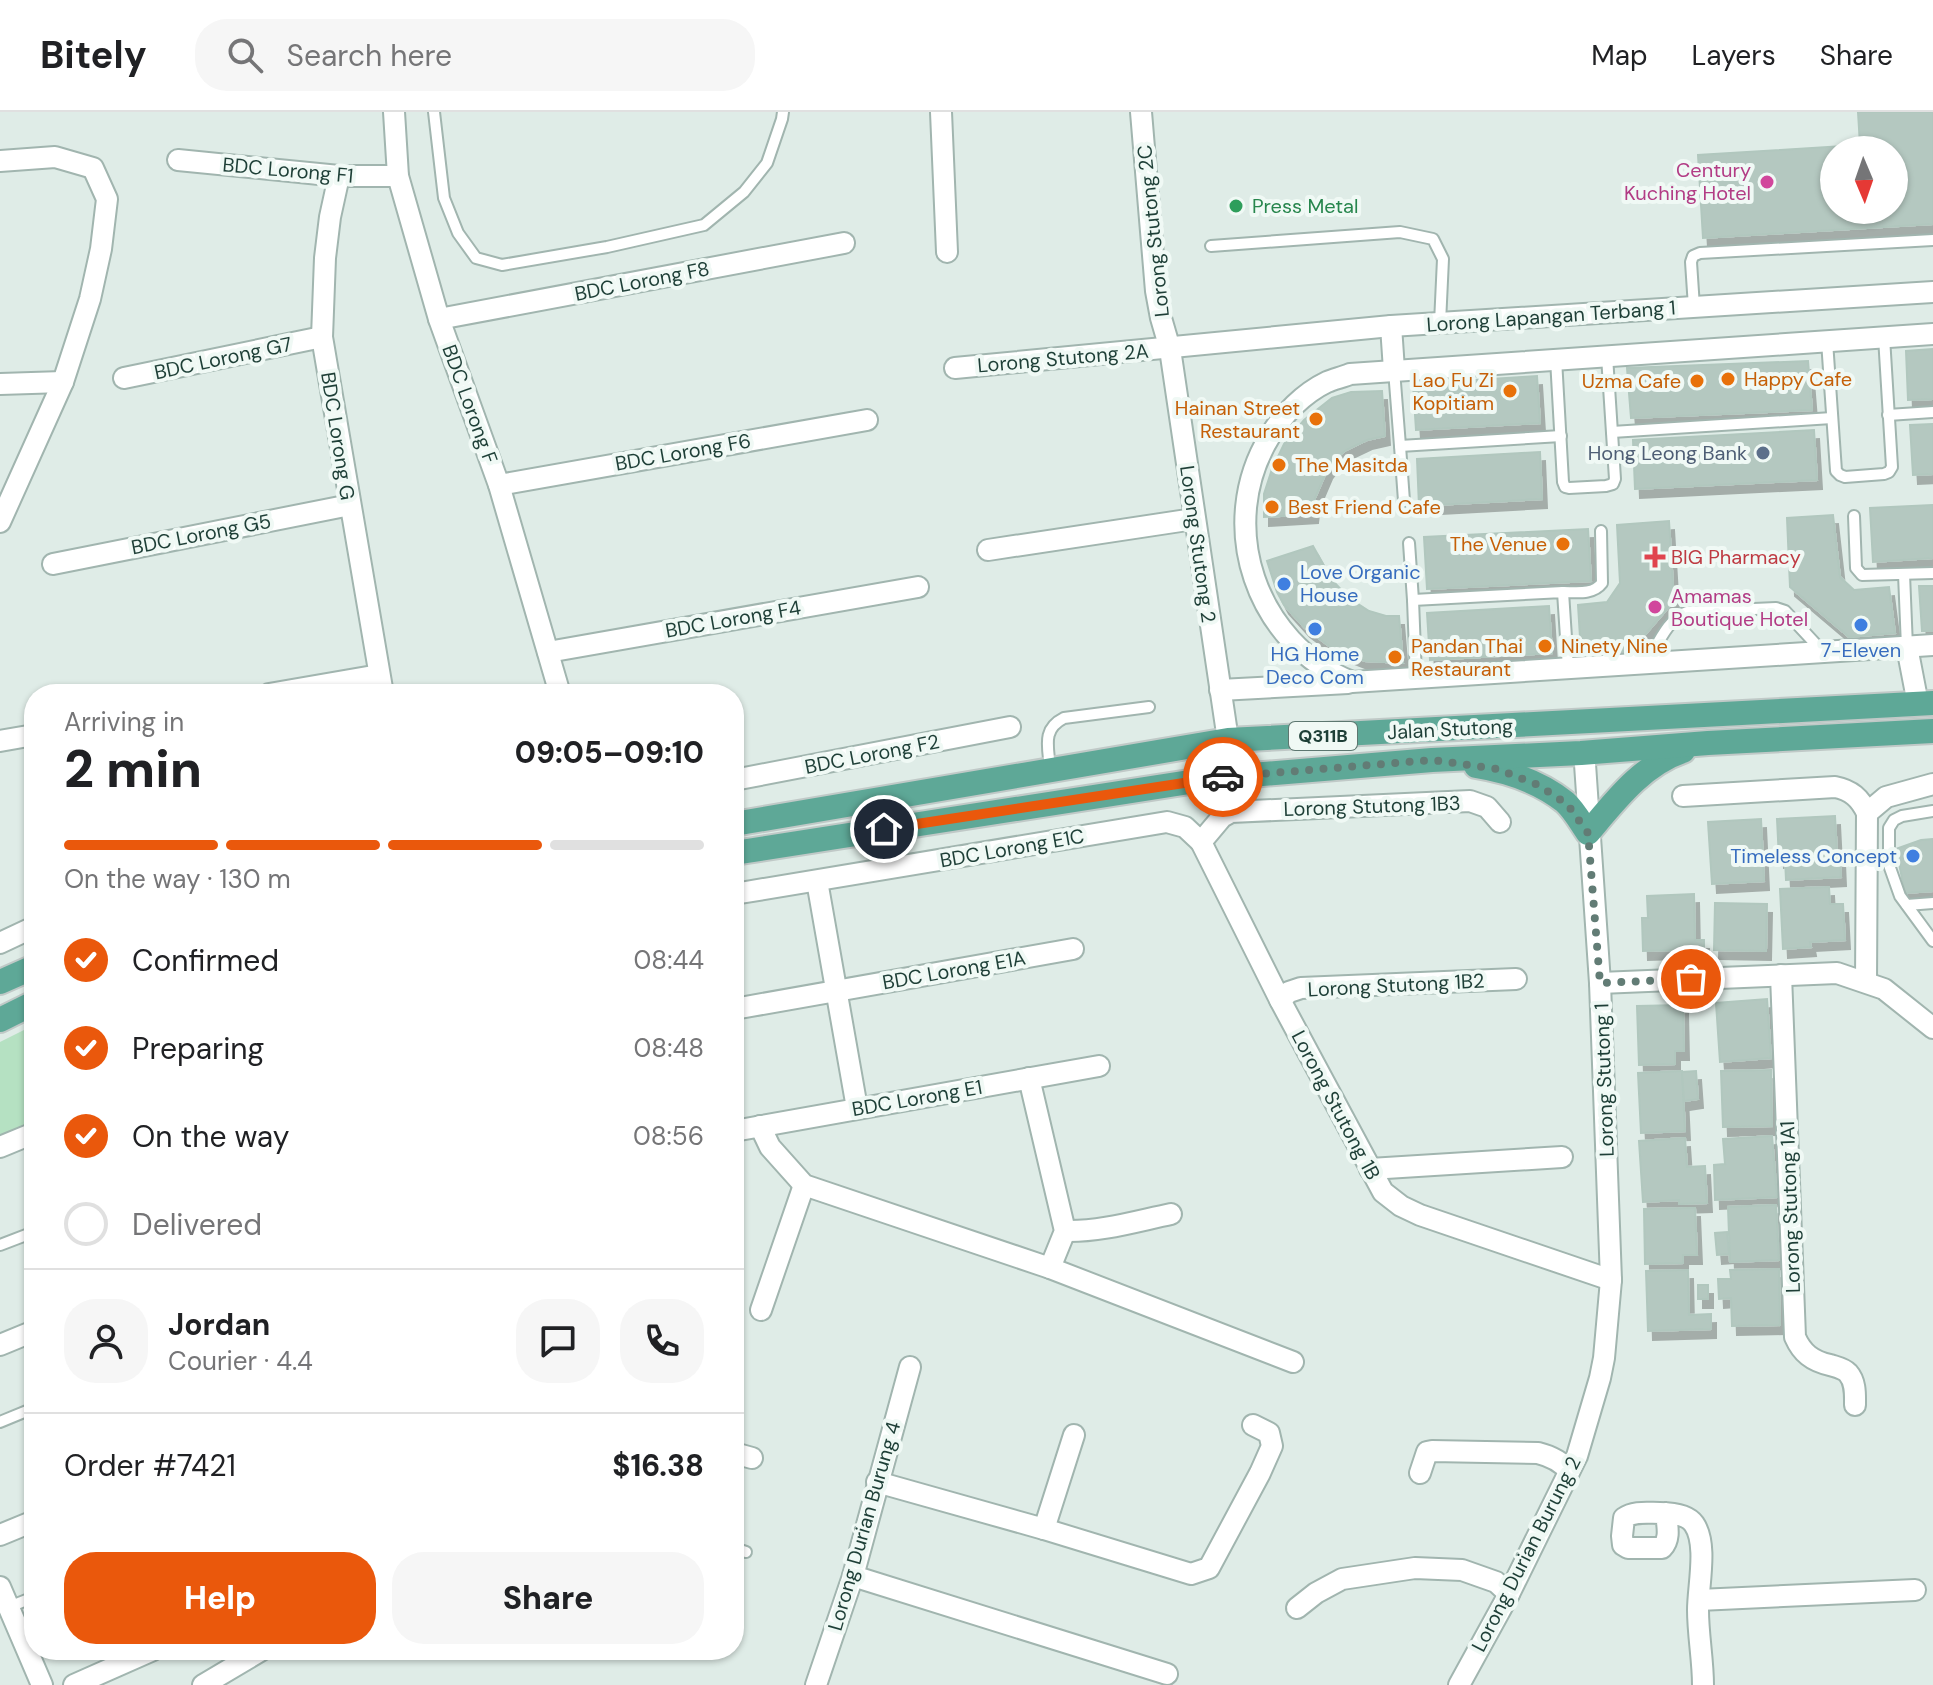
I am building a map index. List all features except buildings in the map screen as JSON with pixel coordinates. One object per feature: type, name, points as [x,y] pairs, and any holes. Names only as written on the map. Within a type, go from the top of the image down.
[{"type":"main road","name":"Jalan Stutong","points":[[744,822],[1228,740],[1928,708]]},
{"type":"main road","points":[[1355,734],[1387,740],[1556,729],[1569,737],[1581,753]]},
{"type":"main road","name":"Jalan Stutong","points":[[744,851],[1215,778],[1432,760],[1933,731]]},
{"type":"main road","points":[[1432,760],[1497,769],[1538,785],[1567,804],[1588,833],[1644,772],[1669,756],[1708,743]]},
{"type":"main road","points":[[0,982],[24,971]]},
{"type":"main road","points":[[0,1020],[24,1008]]},
{"type":"street","name":"BDC Lorong F","points":[[394,112],[398,176],[439,319],[499,485],[557,684]]},
{"type":"street","points":[[941,112],[947,252]]},
{"type":"street","name":"Lorong Stutong 2C","points":[[1141,112],[1156,291],[1170,349]]},
{"type":"street","points":[[0,161],[55,157],[93,168],[107,199],[101,249],[90,299],[63,382],[0,522]]},
{"type":"street","name":"BDC Lorong F1","points":[[178,160],[339,176],[398,176]]},
{"type":"street","name":"BDC Lorong G","points":[[339,176],[325,258],[322,337],[381,684]]},
{"type":"street","name":"BDC Lorong F8","points":[[439,319],[844,243]]},
{"type":"street","name":"Lorong Lapangan Terbang 1","points":[[1170,349],[1391,326],[1933,292]]},
{"type":"street","points":[[1391,326],[1394,370]]},
{"type":"street","points":[[1352,682],[1330,674],[1284,634],[1265,605],[1247,553],[1246,518],[1251,482],[1260,452],[1279,421],[1299,401],[1325,383],[1350,374],[1394,370],[1933,334]]},
{"type":"street","name":"BDC Lorong G7","points":[[124,378],[322,337]]},
{"type":"street","name":"Lorong Stutong 2A","points":[[955,368],[1170,349]]},
{"type":"street","name":"Lorong Stutong 2","points":[[1170,349],[1228,740]]},
{"type":"street","points":[[0,384],[63,382]]},
{"type":"street","name":"BDC Lorong F6","points":[[499,485],[867,420]]},
{"type":"street","name":"BDC Lorong G5","points":[[53,564],[350,505]]},
{"type":"street","points":[[988,550],[1194,519]]},
{"type":"street","name":"BDC Lorong F4","points":[[548,652],[918,587]]},
{"type":"street","points":[[1220,690],[1933,645]]},
{"type":"street","points":[[1907,647],[1928,708]]},
{"type":"street","name":"BDC Lorong F2","points":[[744,778],[1010,727]]},
{"type":"street","points":[[0,741],[24,737]]},
{"type":"street","name":"Lorong Stutong 1","points":[[1581,753],[1585,764],[1600,983],[1611,1280]]},
{"type":"street","points":[[1683,796],[1835,787],[1856,796],[1867,813],[1866,982]]},
{"type":"street","points":[[1867,813],[1886,797],[1930,787]]},
{"type":"street","name":"Lorong Stutong 1B3","points":[[1201,842],[1222,817],[1231,812],[1470,801],[1487,807],[1500,822]]},
{"type":"street","name":"BDC Lorong E1C","points":[[744,892],[1167,822],[1185,827],[1201,842]]},
{"type":"street","name":"Lorong Stutong 1B","points":[[1201,842],[1280,1000],[1383,1192],[1420,1215],[1611,1280]]},
{"type":"street","points":[[817,881],[857,1108]]},
{"type":"street","points":[[0,943],[24,932]]},
{"type":"street","name":"BDC Lorong E1A","points":[[744,1007],[1073,949]]},
{"type":"street","points":[[1600,983],[1837,973],[1884,989],[1933,1028]]},
{"type":"street","name":"Lorong Stutong 1A1","points":[[1781,975],[1795,1337],[1808,1357],[1850,1374],[1855,1387],[1855,1405]]},
{"type":"street","name":"Lorong Stutong 1B2","points":[[1280,1000],[1289,992],[1301,988],[1516,979]]},
{"type":"street","name":"BDC Lorong E1","points":[[744,1129],[1099,1066]]},
{"type":"street","points":[[1029,1078],[1065,1231],[1050,1268]]},
{"type":"street","points":[[760,1126],[770,1147],[804,1185],[1050,1268],[1293,1362]]},
{"type":"street","points":[[0,1147],[24,1137]]},
{"type":"street","points":[[1370,1169],[1562,1157]]},
{"type":"street","points":[[761,1310],[804,1185]]},
{"type":"street","points":[[1065,1231],[1107,1227],[1171,1214]]},
{"type":"street","name":"Lorong Durian Burung 2","points":[[1459,1685],[1509,1594],[1577,1456],[1604,1358],[1611,1280]]},
{"type":"street","points":[[0,1345],[24,1335]]},
{"type":"street","name":"Lorong Durian Burung 4","points":[[816,1685],[853,1576],[910,1367]]},
{"type":"street","points":[[877,1482],[1191,1574],[1209,1568],[1272,1446],[1269,1433],[1253,1425]]},
{"type":"street","points":[[1044,1529],[1074,1435]]},
{"type":"street","points":[[1420,1473],[1427,1452],[1432,1451],[1538,1453],[1549,1456],[1569,1471]]},
{"type":"street","points":[[1666,1513],[1692,1520],[1701,1549],[1698,1612],[1703,1685]]},
{"type":"street","points":[[0,1535],[24,1525]]},
{"type":"street","points":[[1297,1608],[1342,1579],[1415,1568],[1462,1570],[1496,1582],[1509,1594]]},
{"type":"street","points":[[853,1576],[1167,1674]]},
{"type":"street","points":[[0,1587],[24,1642]]},
{"type":"street","points":[[1699,1600],[1915,1590]]},
{"type":"street","points":[[31,1660],[42,1685]]},
{"type":"street","points":[[74,1685],[130,1660]]},
{"type":"street","points":[[206,1684],[246,1660]]},
{"type":"lane","points":[[434,112],[444,198],[458,233],[476,258],[502,265],[607,247],[704,225],[744,192],[767,163],[783,112]]},
{"type":"lane","points":[[1211,246],[1400,232],[1433,239],[1443,259],[1440,323]]},
{"type":"lane","points":[[1694,307],[1691,262],[1693,256],[1700,253],[1933,240]]},
{"type":"lane","points":[[1827,341],[1836,471],[1845,477],[1884,474],[1892,467],[1884,337]]},
{"type":"lane","points":[[1556,359],[1563,482],[1569,488],[1606,486],[1613,484],[1615,479],[1607,356]]},
{"type":"lane","points":[[1394,370],[1404,501]]},
{"type":"lane","points":[[1888,415],[1933,412]]},
{"type":"lane","points":[[1612,432],[1832,418]]},
{"type":"lane","points":[[1400,446],[1561,436]]},
{"type":"lane","points":[[1854,516],[1856,568],[1862,575],[1933,573]]},
{"type":"lane","points":[[1413,600],[1593,591],[1602,583],[1601,531]]},
{"type":"lane","points":[[1409,543],[1416,677]]},
{"type":"lane","points":[[1904,574],[1907,647]]},
{"type":"lane","points":[[1563,592],[1568,668]]},
{"type":"lane","points":[[1646,663],[1674,621],[1687,612],[1776,608],[1785,611],[1823,652]]},
{"type":"lane","points":[[1050,770],[1049,730],[1054,723],[1064,718],[1149,707]]},
{"type":"lane","points":[[1933,811],[1902,816],[1894,820],[1889,828],[1889,865],[1900,896],[1933,941]]},
{"type":"lane","points":[[1907,905],[1933,903]]},
{"type":"lane","points":[[0,1245],[24,1236]]},
{"type":"lane","points":[[0,1422],[24,1412]]},
{"type":"lane","points":[[9,1607],[24,1601]]},
{"type":"green space","points":[[24,1030],[24,1129],[0,1140],[0,1042]]},
{"type":"way so far","points":[[1223,777],[1432,760],[1497,769],[1538,785],[1567,804],[1588,833],[1600,983],[1691,979]]},
{"type":"place","name":"Century Kuching Hotel","points":[[1767,182]]},
{"type":"place","name":"Press Metal","points":[[1236,206]]},
{"type":"place","name":"Happy Cafe","points":[[1728,379]]},
{"type":"place","name":"Uzma Cafe","points":[[1697,381]]},
{"type":"place","name":"Lao Fu Zi Kopitiam","points":[[1510,391]]},
{"type":"place","name":"Hainan Street Restaurant","points":[[1316,419]]},
{"type":"place","name":"Hong Leong Bank","points":[[1763,453]]},
{"type":"place","name":"The Masitda","points":[[1279,465]]},
{"type":"place","name":"Best Friend Cafe","points":[[1272,507]]},
{"type":"place","name":"The Venue","points":[[1563,544]]},
{"type":"place","name":"BIG Pharmacy","points":[[1655,557]]},
{"type":"place","name":"Love Organic House","points":[[1284,584]]},
{"type":"place","name":"Amamas Boutique Hotel","points":[[1655,607]]},
{"type":"place","name":"7-Eleven","points":[[1861,625]]},
{"type":"place","name":"HG Home Deco Com","points":[[1315,629]]},
{"type":"place","name":"Ninety Nine","points":[[1545,646]]},
{"type":"place","name":"Pandan Thai Restaurant","points":[[1395,657]]},
{"type":"place","name":"Timeless Concept","points":[[1913,856]]},
{"type":"route","points":[[884,829],[1223,777]]}]
